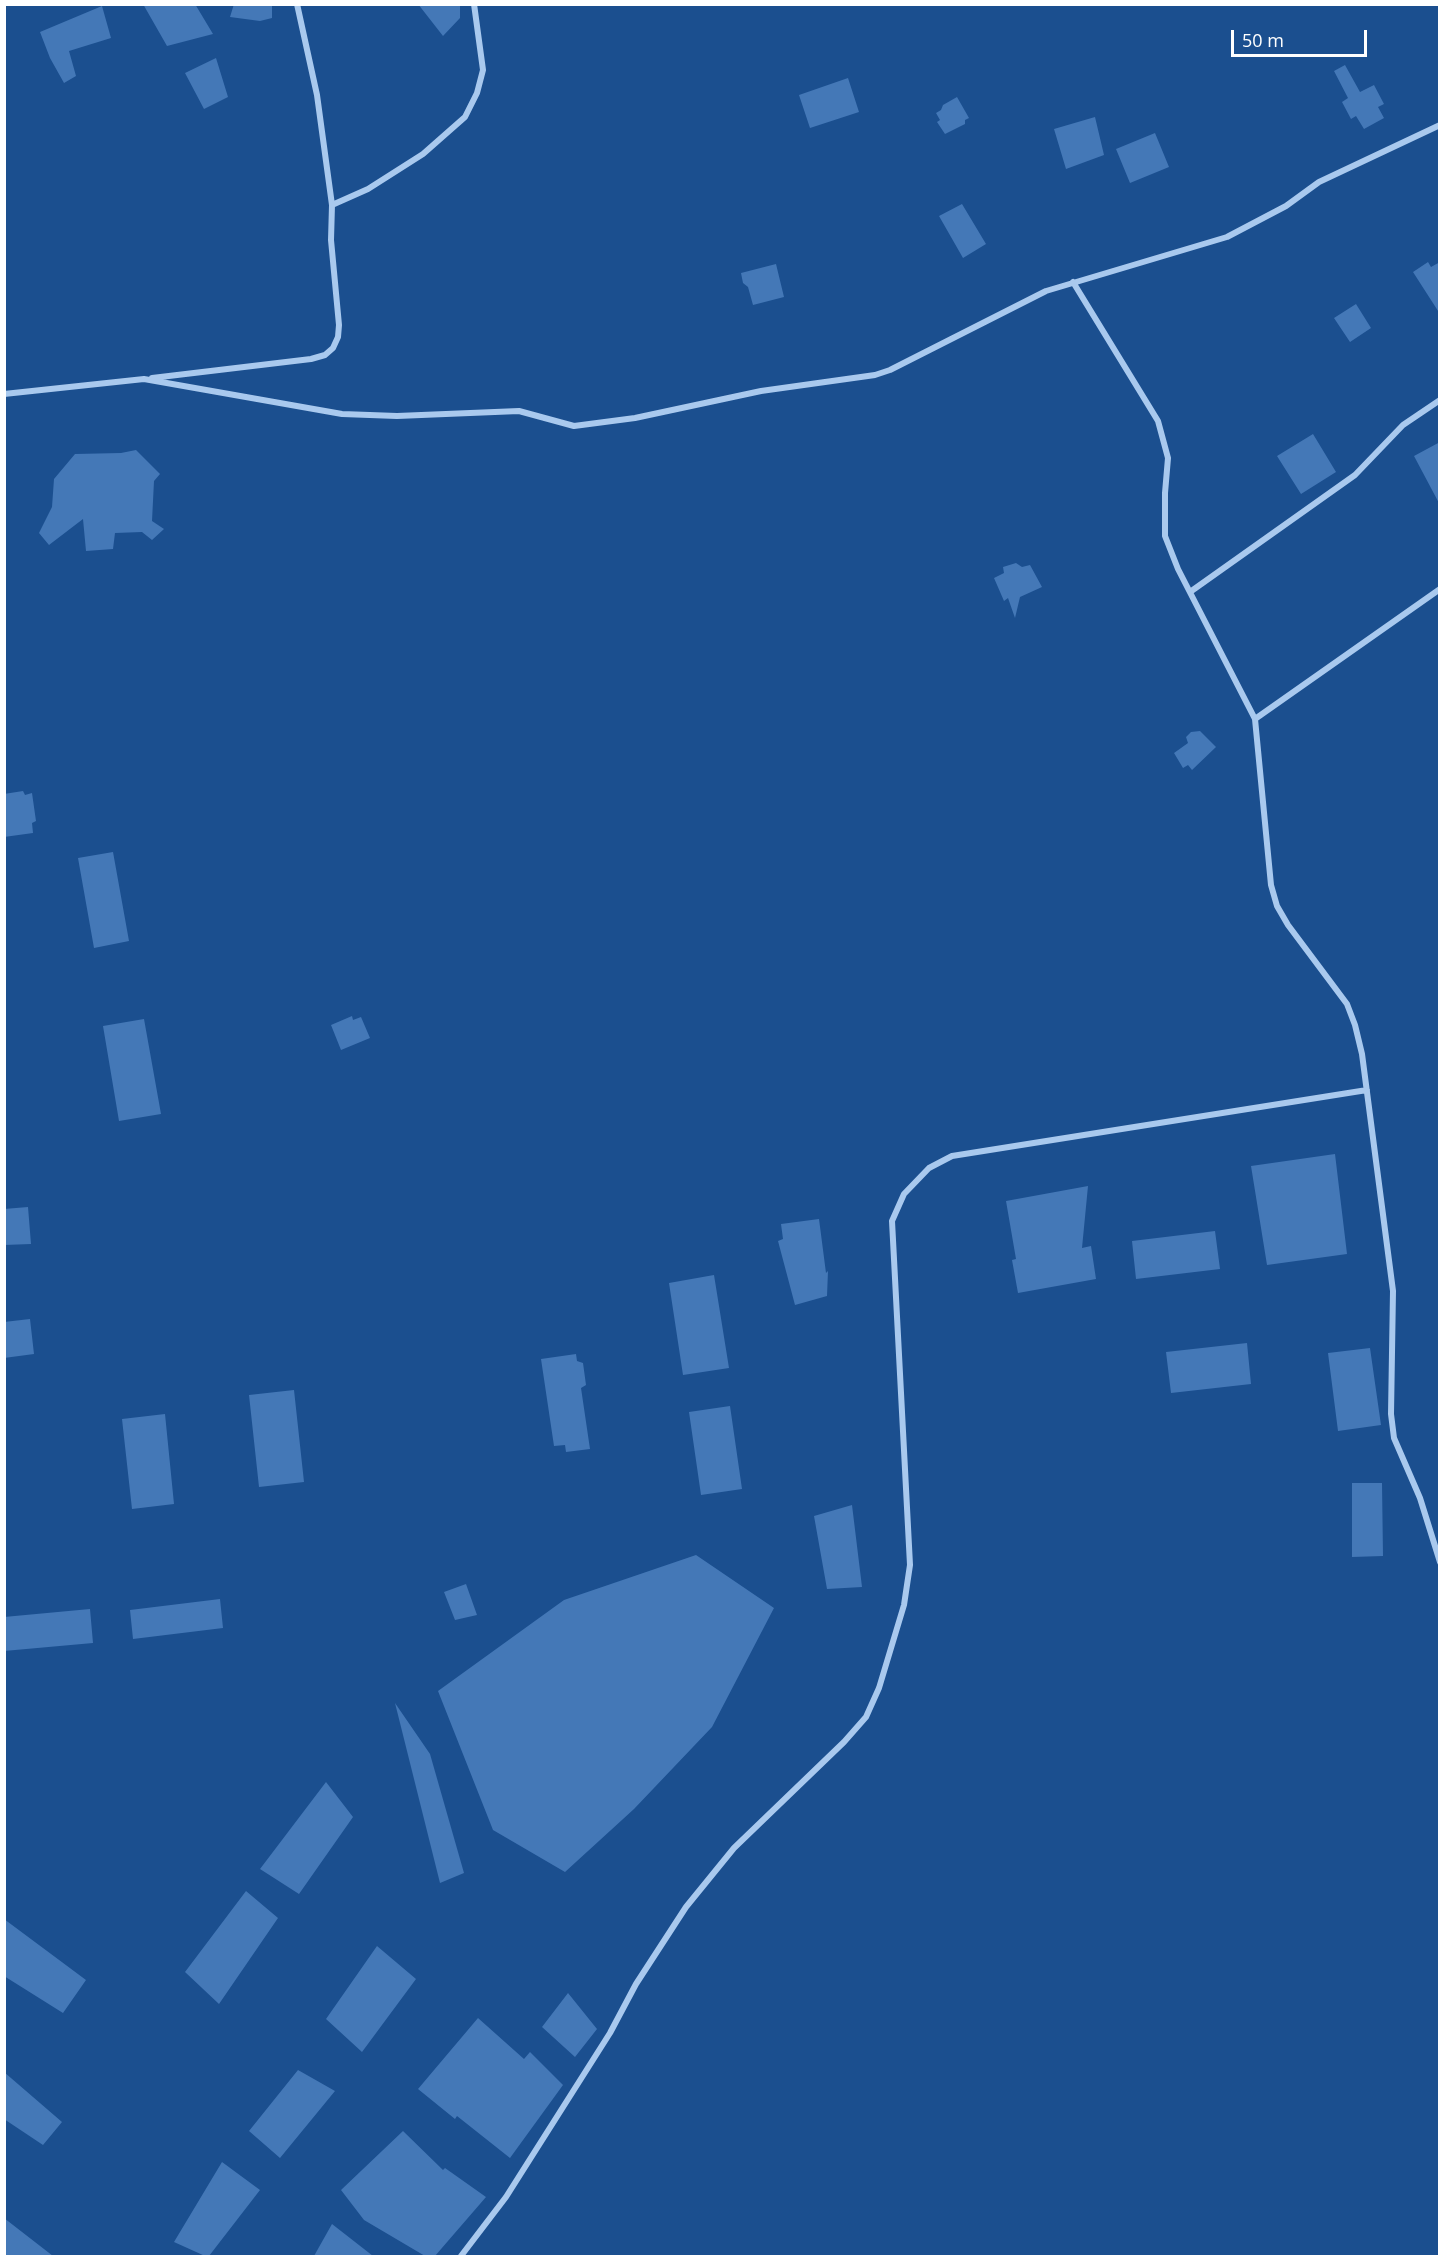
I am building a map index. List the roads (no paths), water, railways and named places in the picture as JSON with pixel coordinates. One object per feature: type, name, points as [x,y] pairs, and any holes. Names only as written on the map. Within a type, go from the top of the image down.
[{"type":"street","points":[[4,394],[311,358],[325,355],[333,348],[338,337],[339,324],[331,240],[332,205],[317,95],[297,4]]},
{"type":"street","points":[[332,205],[368,189],[423,154],[465,117],[477,93],[483,70],[474,4]]},
{"type":"street","points":[[144,379],[342,414],[397,416],[519,411],[574,426],[599,424],[761,391],[890,370],[1046,291],[1227,237],[1286,206],[1319,182],[1440,125]]},
{"type":"street","points":[[1073,282],[1158,422],[1168,458],[1165,536],[1190,592],[1254,719],[1270,885],[1288,925],[1347,1004],[1355,1025],[1362,1054],[1393,1291],[1391,1414],[1394,1438],[1420,1498],[1440,1562]]},
{"type":"street","points":[[1190,592],[1355,475],[1403,425],[1440,400]]},
{"type":"street","points":[[1254,719],[1440,589]]},
{"type":"street","points":[[461,2256],[506,2197],[610,2033],[636,1984],[686,1906],[734,1848],[844,1742],[866,1717],[879,1688],[904,1605],[910,1565],[892,1221],[904,1194],[929,1168],[952,1156],[1367,1090]]}]
